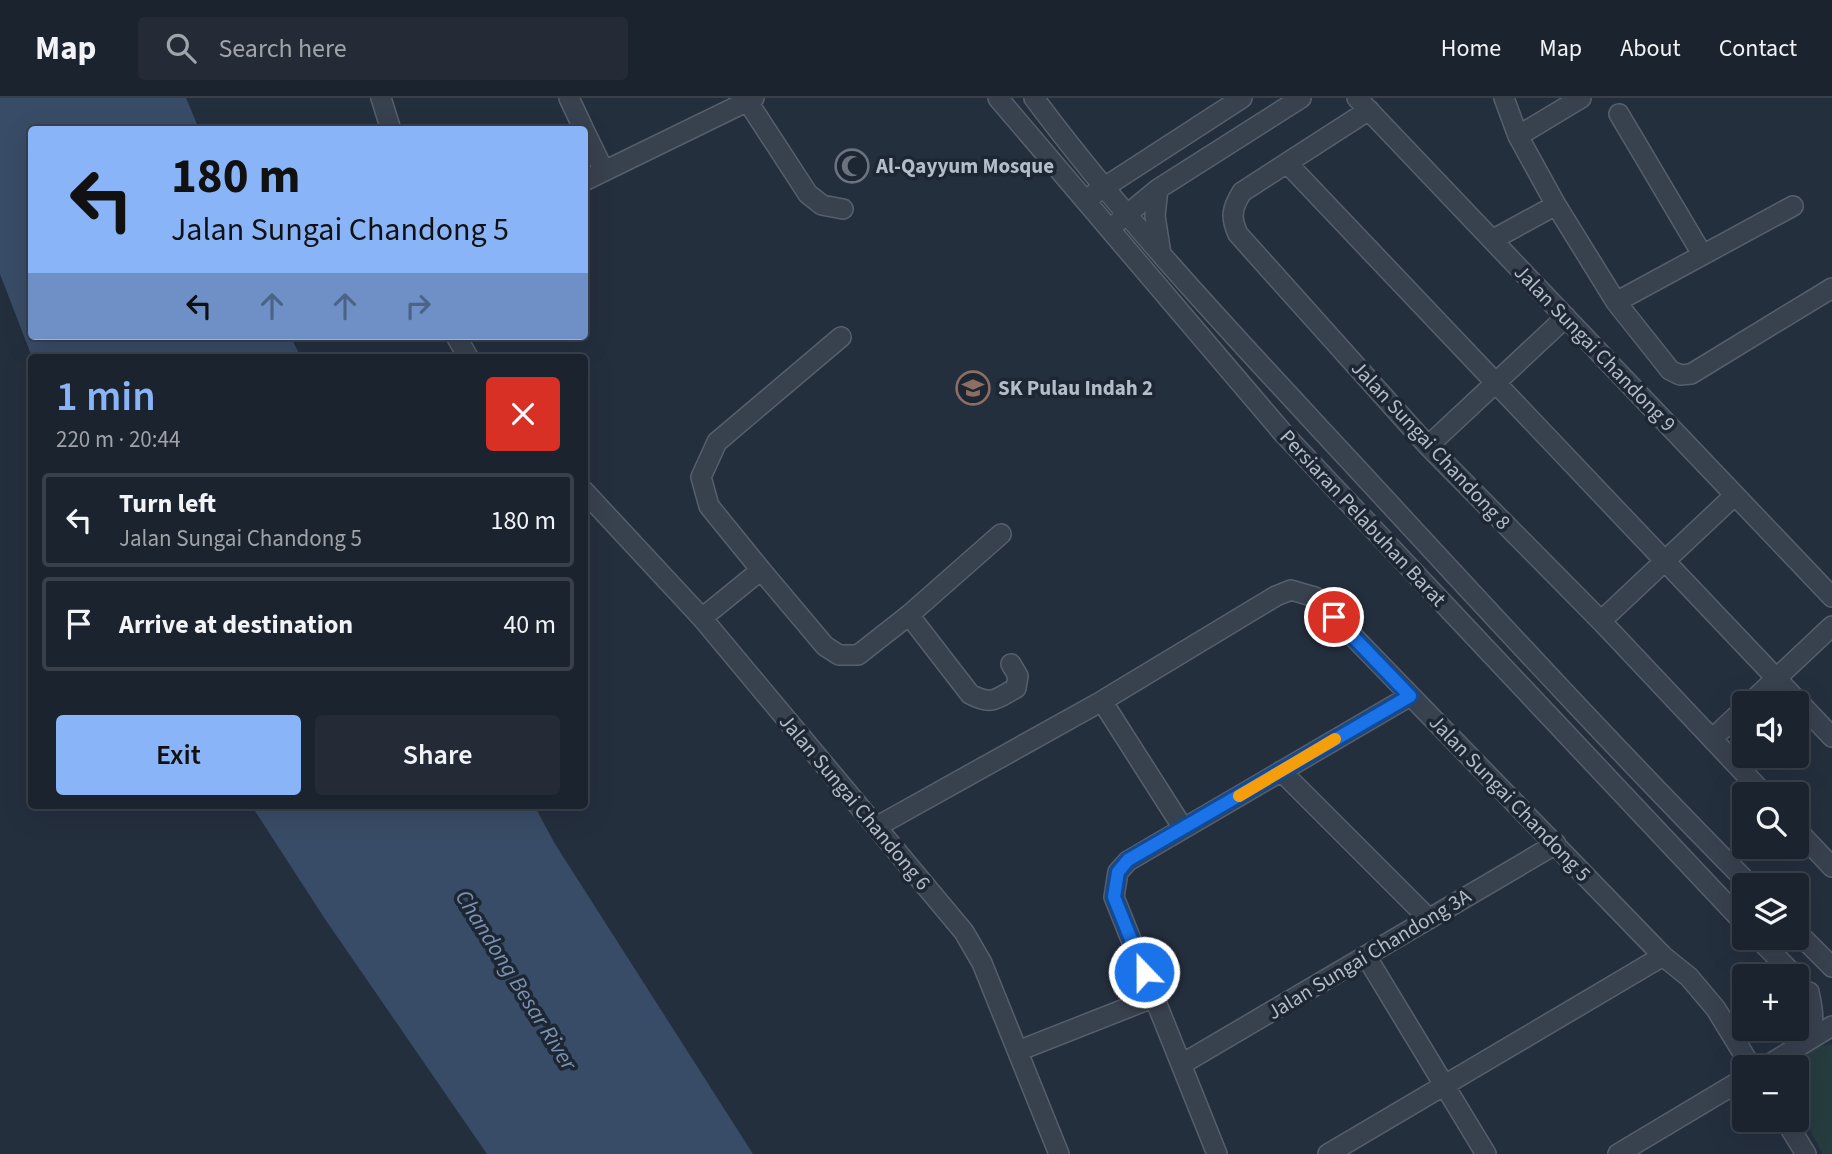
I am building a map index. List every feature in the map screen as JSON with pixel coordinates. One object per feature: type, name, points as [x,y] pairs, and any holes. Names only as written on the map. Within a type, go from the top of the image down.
[{"type":"street","points":[[381,98],[390,126]]},
{"type":"street","points":[[569,98],[582,126]]},
{"type":"street","name":"Persiaran Pelabuhan Barat","points":[[998,98],[1283,433],[1732,910]]},
{"type":"street","name":"Persiaran Pelabuhan Barat","points":[[1034,98],[1072,149],[1162,256],[1483,605],[1739,873]]},
{"type":"street","points":[[1084,200],[1242,98]]},
{"type":"street","points":[[1108,229],[1158,189],[1301,98]]},
{"type":"street","points":[[1504,98],[1518,136],[1556,205],[1616,302],[1670,370],[1680,375],[1691,374],[1832,288]]},
{"type":"street","points":[[1518,136],[1581,98]]},
{"type":"street","points":[[588,179],[751,100],[807,194],[822,205],[843,209]]},
{"type":"street","name":"Jalan Sungai Chandong 8","points":[[1361,101],[1287,163],[1242,192],[1233,205],[1232,219],[1238,234],[1428,446],[1601,621],[1753,782]]},
{"type":"street","name":"Jalan Sungai Chandong 9","points":[[1361,101],[1832,597]]},
{"type":"street","points":[[1619,114],[1702,254]]},
{"type":"street","points":[[588,138],[604,172]]},
{"type":"street","points":[[1072,149],[1086,163],[1106,169],[1131,169]]},
{"type":"street","points":[[1287,163],[1832,737]]},
{"type":"street","points":[[1158,189],[1156,216],[1162,256]]},
{"type":"street","points":[[1492,240],[1556,205]]},
{"type":"street","points":[[1616,302],[1793,205]]},
{"type":"street","points":[[1428,446],[1566,317]]},
{"type":"street","points":[[841,337],[717,442],[701,477],[709,506],[825,646],[839,655],[858,655],[909,615],[1001,534]]},
{"type":"street","name":"Jalan Sungai Chandong 6","points":[[588,495],[702,618],[964,932],[982,963],[1059,1154]]},
{"type":"street","points":[[1601,621],[1735,495]]},
{"type":"street","points":[[702,618],[761,570]]},
{"type":"street","name":"Jalan Sungai Chandong 5","points":[[876,827],[1102,701],[1276,596],[1291,590],[1315,597],[1663,956],[1689,977],[1716,1009],[1744,1055]]},
{"type":"street","points":[[1460,623],[1465,613],[1483,605]]},
{"type":"street","points":[[909,615],[970,695],[982,701],[993,701],[1016,688],[1018,676],[1011,664]]},
{"type":"street","points":[[1762,691],[1832,626]]},
{"type":"street","points":[[1217,1154],[1114,897],[1118,872],[1128,860],[1410,696]]},
{"type":"street","points":[[1102,701],[1183,828]]},
{"type":"street","points":[[1712,738],[1732,720]]},
{"type":"street","points":[[1281,771],[1429,919]]},
{"type":"street","points":[[1809,843],[1832,867]]},
{"type":"street","name":"Jalan Sungai Chandong 3A","points":[[1182,1064],[1556,844]]},
{"type":"street","points":[[1809,944],[1832,967]]},
{"type":"street","points":[[1769,950],[1782,964]]},
{"type":"street","points":[[1366,956],[1486,1154]]},
{"type":"street","points":[[1328,1154],[1663,956]]},
{"type":"street","points":[[1809,993],[1832,1017]]},
{"type":"street","points":[[1018,1051],[1155,997]]},
{"type":"street","points":[[1809,1004],[1814,1016],[1809,1032]]},
{"type":"street","points":[[1784,1055],[1832,1026]]},
{"type":"street","points":[[1618,1154],[1732,1086]]},
{"type":"street","points":[[1792,1132],[1806,1154]]},
{"type":"green space","points":[[1832,1045],[1832,1154],[1823,1154],[1809,1129],[1809,1055],[1805,1055],[1815,1048]]},
{"type":"water","points":[[0,98],[186,98],[198,126],[28,126],[28,340],[292,340],[299,354],[31,354],[0,274]]},
{"type":"water","name":"Chandong Besar River","points":[[254,809],[536,809],[555,844],[753,1154],[487,1154],[325,919]]},
{"type":"slow traffic","points":[[1239,796],[1335,739]]},
{"type":"place","name":"Al-Qayyum Mosque","points":[[852,166]]},
{"type":"place","name":"SK Pulau Indah 2","points":[[973,388]]},
{"type":"route","points":[[1144,972],[1114,897],[1118,872],[1128,860],[1410,696],[1334,617]]}]
